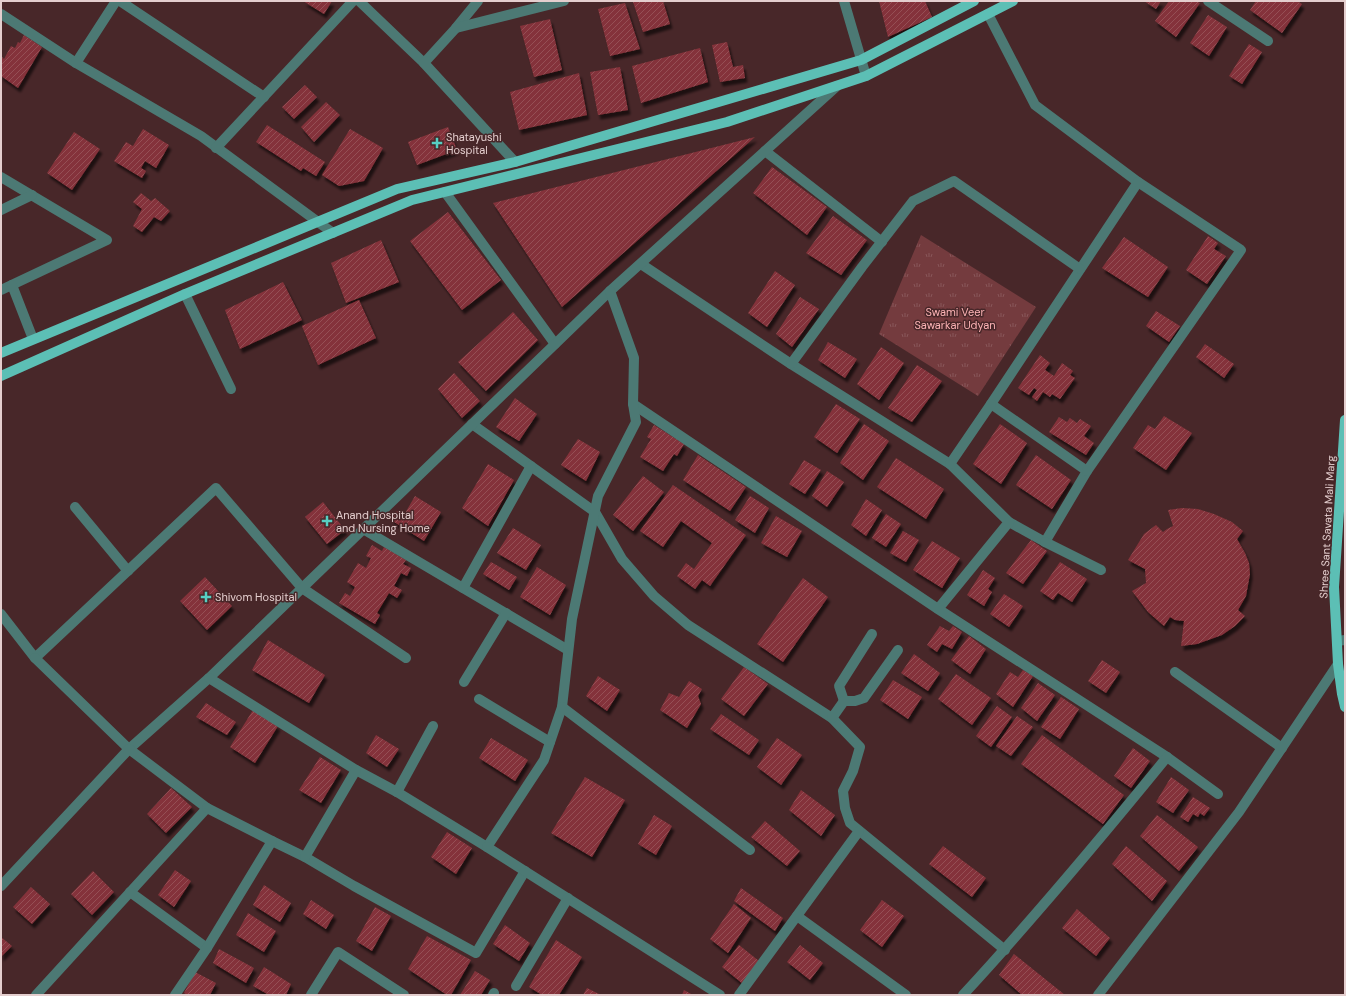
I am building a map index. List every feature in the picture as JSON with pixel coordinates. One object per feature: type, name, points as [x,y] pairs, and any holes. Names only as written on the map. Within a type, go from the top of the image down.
[{"type":"main road","points":[[1,353],[397,189],[515,162],[861,60],[974,1]]},
{"type":"main road","points":[[1,376],[185,294],[412,200],[727,122],[837,86],[866,76],[1013,1]]},
{"type":"main road","name":"Shree Sant Savata Mali Marg","points":[[1345,420],[1334,587],[1341,640],[1338,664],[1345,707]]},
{"type":"street","points":[[76,63],[116,1]]},
{"type":"street","points":[[120,1],[264,97]]},
{"type":"street","points":[[216,148],[353,1]]},
{"type":"street","points":[[358,1],[424,63],[515,162]]},
{"type":"street","points":[[424,63],[478,1]]},
{"type":"street","points":[[456,28],[564,1]]},
{"type":"street","points":[[844,1],[866,76]]},
{"type":"street","points":[[1208,1],[1268,41]]},
{"type":"street","points":[[1,14],[76,63],[201,136],[332,233]]},
{"type":"street","points":[[988,14],[1035,105],[1138,182],[1241,250],[1087,471],[1045,542]]},
{"type":"street","points":[[2,883],[129,749],[209,678],[610,291],[837,86]]},
{"type":"street","points":[[765,151],[882,242]]},
{"type":"street","points":[[1,177],[107,240],[1,290]]},
{"type":"street","points":[[791,364],[862,267],[914,201],[954,181],[1080,269]]},
{"type":"street","points":[[950,464],[1138,182]]},
{"type":"street","points":[[445,192],[555,344]]},
{"type":"street","points":[[1,210],[32,195]]},
{"type":"street","points":[[640,264],[791,364],[950,464],[1009,522],[1101,570]]},
{"type":"street","points":[[12,285],[33,340]]},
{"type":"street","points":[[488,847],[544,760],[562,707],[572,619],[598,496],[636,422],[633,404],[634,358],[610,291]]},
{"type":"street","points":[[185,294],[231,389]]},
{"type":"street","points":[[633,404],[938,609],[1167,757],[1218,794]]},
{"type":"street","points":[[991,404],[1087,471]]},
{"type":"street","points":[[472,424],[595,512],[622,559],[654,596],[688,625],[832,718],[860,747],[853,771],[843,791],[845,808],[850,823],[1005,950]]},
{"type":"street","points":[[463,588],[531,466]]},
{"type":"street","points":[[36,658],[216,488],[302,588],[406,658]]},
{"type":"street","points":[[75,507],[128,571]]},
{"type":"street","points":[[938,609],[1009,522]]},
{"type":"street","points":[[364,529],[568,650]]},
{"type":"street","points":[[464,682],[506,613]]},
{"type":"street","points":[[1,614],[36,658],[129,749],[207,808],[305,857],[354,886],[476,953],[525,871]]},
{"type":"street","points":[[844,701],[839,686],[872,634]]},
{"type":"street","points":[[844,701],[855,701],[864,698],[898,650]]},
{"type":"street","points":[[1098,995],[1239,812],[1338,664]]},
{"type":"street","points":[[1175,672],[1282,748]]},
{"type":"street","points":[[209,678],[356,770],[398,792],[488,847],[720,995]]},
{"type":"street","points":[[479,699],[550,742]]},
{"type":"street","points":[[832,718],[844,701]]},
{"type":"street","points":[[562,707],[750,850]]},
{"type":"street","points":[[398,792],[433,726]]},
{"type":"street","points":[[963,995],[1005,950],[1109,828],[1167,757]]},
{"type":"street","points":[[305,857],[356,770]]},
{"type":"street","points":[[36,995],[207,808]]},
{"type":"street","points":[[739,995],[859,831]]},
{"type":"street","points":[[175,995],[272,841]]},
{"type":"street","points":[[130,892],[206,948]]},
{"type":"street","points":[[516,986],[568,898]]},
{"type":"street","points":[[797,916],[906,995]]},
{"type":"street","points":[[311,995],[338,952],[404,995]]},
{"type":"green space","name":"Swami Veer Sawarkar Udyan","points":[[921,235],[1036,307],[978,396],[879,334]]},
{"type":"building","points":[[303,1],[332,1],[324,14]]},
{"type":"building","points":[[663,1],[670,24],[643,32],[633,2]]},
{"type":"building","points":[[879,1],[925,1],[932,17],[888,37]]},
{"type":"building","points":[[1144,1],[1161,1],[1156,9]]},
{"type":"building","points":[[1169,1],[1196,1],[1200,3],[1176,37],[1155,21]]},
{"type":"building","points":[[1256,1],[1297,1],[1302,4],[1282,33],[1250,10]]},
{"type":"building","points":[[625,3],[640,49],[610,56],[598,9]]},
{"type":"building","points":[[1208,15],[1227,27],[1209,56],[1190,43]]},
{"type":"building","points":[[550,19],[562,70],[534,77],[520,26]]},
{"type":"building","points":[[24,35],[42,47],[18,88],[1,76],[1,58],[2,57],[4,59],[11,46],[15,48],[18,42],[20,43]]},
{"type":"building","points":[[727,42],[733,67],[743,65],[745,78],[720,82],[712,45]]},
{"type":"building","points":[[1249,44],[1262,52],[1242,84],[1229,76]]},
{"type":"building","points":[[700,48],[708,82],[641,103],[632,66]]},
{"type":"building","points":[[620,67],[628,110],[598,115],[590,72]]},
{"type":"building","points":[[579,73],[587,115],[519,130],[510,92]]},
{"type":"building","points":[[305,85],[317,97],[294,119],[282,107]]},
{"type":"building","points":[[326,102],[340,115],[314,142],[301,127]]},
{"type":"building","points":[[267,125],[325,162],[316,176],[303,168],[301,171],[256,142]]},
{"type":"building","points":[[448,127],[457,150],[417,165],[408,142]]},
{"type":"building","points":[[143,129],[169,145],[156,168],[145,161],[141,168],[146,171],[142,178],[114,161],[126,142],[133,146]]},
{"type":"building","points":[[350,129],[383,148],[364,181],[339,186],[322,175]]},
{"type":"building","points":[[74,132],[100,149],[72,190],[47,173]]},
{"type":"building","points":[[755,137],[562,307],[493,203]]},
{"type":"building","points":[[772,167],[827,207],[807,235],[753,193]]},
{"type":"building","points":[[141,193],[151,201],[155,198],[170,211],[161,221],[154,217],[142,232],[133,226],[142,209],[133,202]]},
{"type":"building","points":[[448,212],[501,280],[462,310],[410,241]]},
{"type":"building","points":[[833,216],[867,240],[841,275],[806,253]]},
{"type":"building","points":[[1208,236],[1218,243],[1214,249],[1226,256],[1207,284],[1186,270]]},
{"type":"building","points":[[1124,237],[1168,267],[1148,297],[1102,268]]},
{"type":"building","points":[[381,240],[399,282],[346,303],[331,263]]},
{"type":"building","points":[[775,271],[795,285],[767,327],[748,313]]},
{"type":"building","points":[[283,282],[302,320],[240,349],[225,310]]},
{"type":"building","points":[[800,297],[819,309],[792,347],[776,334]]},
{"type":"building","points":[[359,300],[376,338],[318,365],[302,326]]},
{"type":"building","points":[[1156,311],[1180,326],[1169,342],[1146,326]]},
{"type":"building","points":[[513,312],[538,340],[486,391],[458,362]]},
{"type":"building","points":[[828,342],[857,359],[845,378],[818,360]]},
{"type":"building","points":[[1205,344],[1234,364],[1224,378],[1196,357]]},
{"type":"building","points":[[881,347],[904,363],[879,400],[857,384]]},
{"type":"building","points":[[1040,355],[1050,363],[1045,370],[1054,376],[1062,363],[1073,371],[1070,375],[1075,378],[1060,399],[1052,394],[1050,397],[1043,392],[1037,401],[1032,397],[1037,390],[1034,388],[1029,395],[1018,388]]},
{"type":"building","points":[[917,365],[942,381],[912,422],[888,408]]},
{"type":"building","points":[[454,373],[480,401],[462,418],[438,389]]},
{"type":"building","points":[[515,398],[537,414],[519,441],[496,427]]},
{"type":"building","points":[[836,404],[860,419],[837,453],[814,437]]},
{"type":"building","points":[[1164,416],[1192,433],[1166,470],[1133,448],[1148,425],[1155,429]]},
{"type":"building","points":[[1059,417],[1067,422],[1070,418],[1077,423],[1080,419],[1091,426],[1084,436],[1094,443],[1086,455],[1049,432]]},
{"type":"building","points":[[864,424],[889,441],[863,480],[840,463]]},
{"type":"building","points":[[1000,424],[1027,443],[1001,484],[973,464]]},
{"type":"building","points":[[654,425],[684,444],[677,456],[674,454],[663,471],[640,457],[651,439],[647,437]]},
{"type":"building","points":[[578,439],[600,452],[586,481],[561,465]]},
{"type":"building","points":[[698,455],[746,487],[730,511],[683,480]]},
{"type":"building","points":[[1036,455],[1071,480],[1052,509],[1016,485]]},
{"type":"building","points":[[896,458],[944,489],[926,519],[877,487]]},
{"type":"building","points":[[804,460],[821,470],[805,494],[789,484]]},
{"type":"building","points":[[488,464],[514,480],[488,526],[462,508]]},
{"type":"building","points":[[827,471],[844,482],[827,507],[812,496]]},
{"type":"building","points":[[643,476],[664,492],[633,531],[613,515]]},
{"type":"building","points":[[673,485],[746,535],[710,586],[702,580],[695,589],[677,576],[686,563],[694,569],[712,543],[681,521],[663,547],[640,531]]},
{"type":"building","points":[[415,496],[441,512],[424,541],[391,520],[397,511],[404,515]]},
{"type":"building","points":[[750,496],[769,508],[755,533],[735,520]]},
{"type":"building","points":[[866,499],[882,510],[866,536],[851,525]]},
{"type":"building","points":[[323,502],[345,530],[327,544],[305,517]]},
{"type":"building","points":[[1182,508],[1198,509],[1214,514],[1232,522],[1243,531],[1237,539],[1249,563],[1250,574],[1246,596],[1238,610],[1245,616],[1235,626],[1222,635],[1197,644],[1181,646],[1184,621],[1175,620],[1170,617],[1164,626],[1148,612],[1132,591],[1146,583],[1145,569],[1128,560],[1144,534],[1156,525],[1163,532],[1173,526],[1168,510]]},
{"type":"building","points":[[886,514],[901,524],[886,547],[872,538]]},
{"type":"building","points":[[776,516],[802,531],[787,557],[761,543]]},
{"type":"building","points":[[513,528],[541,545],[526,570],[497,553]]},
{"type":"building","points":[[903,531],[919,540],[906,562],[890,553]]},
{"type":"building","points":[[1031,540],[1047,551],[1023,584],[1006,573]]},
{"type":"building","points":[[932,541],[960,558],[942,588],[913,570]]},
{"type":"building","points":[[372,545],[382,551],[384,547],[406,560],[403,564],[411,568],[407,576],[401,573],[394,586],[402,590],[397,598],[389,593],[377,613],[380,615],[375,624],[339,603],[345,593],[350,596],[355,587],[347,582],[358,563],[366,568],[371,558],[366,556]]},
{"type":"building","points":[[491,562],[517,577],[509,590],[483,574]]},
{"type":"building","points":[[1060,562],[1087,579],[1072,602],[1058,593],[1053,600],[1040,591]]},
{"type":"building","points":[[537,567],[566,585],[550,615],[520,597]]},
{"type":"building","points":[[983,570],[995,578],[988,589],[992,592],[984,606],[967,595]]},
{"type":"building","points":[[205,577],[232,606],[207,630],[180,601]]},
{"type":"building","points":[[803,578],[828,597],[783,662],[757,644]]},
{"type":"building","points":[[1004,594],[1023,606],[1009,627],[990,614]]},
{"type":"building","points":[[940,626],[949,631],[953,626],[962,632],[952,649],[942,644],[937,652],[927,645]]},
{"type":"building","points":[[969,636],[986,649],[970,674],[951,660]]},
{"type":"building","points":[[268,640],[325,675],[309,703],[252,670]]},
{"type":"building","points":[[914,654],[940,673],[928,691],[901,673]]},
{"type":"building","points":[[1102,660],[1120,672],[1106,693],[1088,681]]},
{"type":"building","points":[[744,667],[768,684],[744,716],[721,699]]},
{"type":"building","points":[[1023,670],[1033,676],[1013,707],[996,694],[1010,672],[1018,677]]},
{"type":"building","points":[[956,674],[991,698],[972,725],[938,699]]},
{"type":"building","points":[[598,676],[620,690],[607,711],[586,696]]},
{"type":"building","points":[[893,680],[922,697],[908,719],[880,700]]},
{"type":"building","points":[[689,681],[702,689],[698,696],[701,704],[687,728],[660,710],[669,693],[679,697]]},
{"type":"building","points":[[1038,683],[1055,695],[1037,721],[1021,708]]},
{"type":"building","points":[[1061,697],[1079,709],[1060,739],[1041,727]]},
{"type":"building","points":[[206,703],[236,722],[227,735],[196,717]]},
{"type":"building","points":[[997,706],[1012,717],[991,747],[976,736]]},
{"type":"building","points":[[253,710],[278,726],[255,763],[230,747]]},
{"type":"building","points":[[721,714],[759,740],[749,755],[710,729]]},
{"type":"building","points":[[1017,716],[1033,727],[1011,756],[996,746]]},
{"type":"building","points":[[376,735],[399,749],[387,767],[366,753]]},
{"type":"building","points":[[1042,735],[1124,795],[1103,824],[1021,764]]},
{"type":"building","points":[[491,738],[528,760],[515,781],[479,758]]},
{"type":"building","points":[[777,738],[802,755],[781,785],[757,767]]},
{"type":"building","points":[[1133,748],[1150,761],[1131,788],[1114,776]]},
{"type":"building","points":[[320,757],[341,770],[321,803],[299,790]]},
{"type":"building","points":[[585,777],[625,800],[592,857],[551,833]]},
{"type":"building","points":[[1171,777],[1189,790],[1173,813],[1156,802]]},
{"type":"building","points":[[171,788],[192,807],[166,833],[147,814]]},
{"type":"building","points":[[801,790],[835,815],[821,836],[789,810]]},
{"type":"building","points":[[1193,797],[1210,808],[1204,816],[1200,813],[1198,817],[1193,814],[1188,822],[1180,817]]},
{"type":"building","points":[[654,815],[672,826],[656,855],[638,844]]},
{"type":"building","points":[[1157,815],[1198,847],[1179,871],[1140,836]]},
{"type":"building","points":[[765,821],[800,851],[787,866],[751,837]]},
{"type":"building","points":[[447,832],[472,848],[456,874],[431,857]]},
{"type":"building","points":[[943,846],[986,878],[972,897],[929,864]]},
{"type":"building","points":[[1126,846],[1167,881],[1152,901],[1112,864]]},
{"type":"building","points":[[175,870],[191,881],[174,907],[158,895]]},
{"type":"building","points":[[93,871],[114,892],[92,915],[71,894]]},
{"type":"building","points":[[264,885],[291,903],[280,922],[253,905]]},
{"type":"building","points":[[31,887],[50,904],[32,924],[13,907]]},
{"type":"building","points":[[741,888],[783,918],[775,931],[734,901]]},
{"type":"building","points":[[311,900],[334,915],[326,929],[303,914]]},
{"type":"building","points":[[882,900],[904,916],[882,947],[860,930]]},
{"type":"building","points":[[734,904],[751,918],[728,953],[710,939]]},
{"type":"building","points":[[375,907],[391,916],[372,951],[356,941]]},
{"type":"building","points":[[1077,909],[1110,938],[1096,956],[1062,928]]},
{"type":"building","points":[[248,913],[276,931],[264,952],[236,935]]},
{"type":"building","points":[[505,925],[530,943],[519,961],[493,944]]},
{"type":"building","points":[[427,936],[471,960],[451,995],[447,995],[408,969]]},
{"type":"building","points":[[1,937],[12,946],[1,957]]},
{"type":"building","points":[[556,940],[582,957],[559,995],[542,995],[529,987]]},
{"type":"building","points":[[739,945],[759,961],[743,984],[722,967]]},
{"type":"building","points":[[800,945],[823,963],[810,980],[787,962]]},
{"type":"building","points":[[219,949],[254,968],[246,983],[213,963]]},
{"type":"building","points":[[1014,954],[1065,995],[1022,995],[999,975]]},
{"type":"building","points":[[264,967],[291,984],[286,995],[269,995],[253,986]]},
{"type":"building","points":[[475,971],[490,980],[481,995],[460,995]]},
{"type":"building","points":[[195,972],[216,983],[210,995],[187,995],[184,993]]},
{"type":"building","points":[[587,988],[601,995],[583,995]]},
{"type":"building","points":[[684,990],[693,995],[682,995]]},
{"type":"place","name":"Shatayushi Hospital","points":[[437,143]]},
{"type":"place","name":"Anand Hospital and Nursing Home","points":[[327,521]]},
{"type":"place","name":"Shivom Hospital","points":[[206,597]]}]
